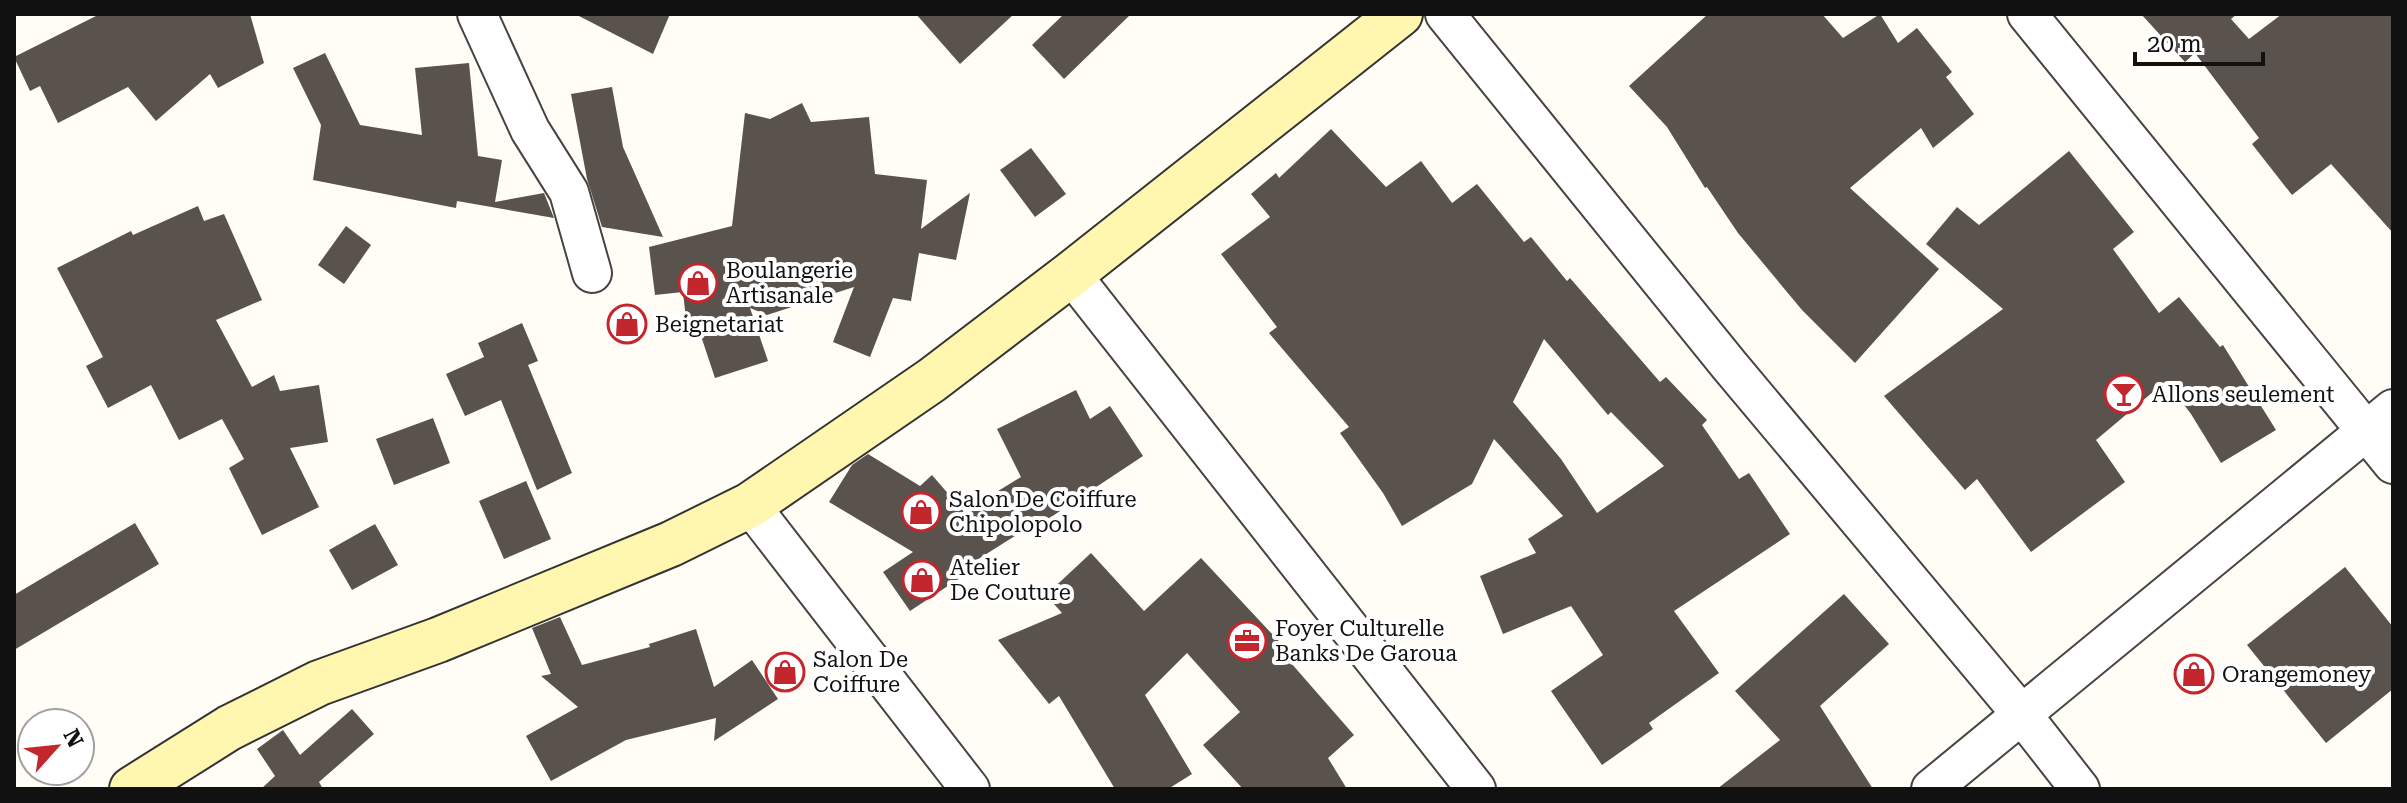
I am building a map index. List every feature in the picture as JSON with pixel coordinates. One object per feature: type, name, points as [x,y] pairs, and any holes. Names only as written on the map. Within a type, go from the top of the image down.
[{"type":"street","points":[[477,14],[530,130],[569,192],[592,273]]},
{"type":"street","points":[[132,789],[229,728],[319,683],[438,640],[671,544],[750,505],[932,380],[1400,14]]},
{"type":"street","points":[[1445,14],[1729,365],[2023,716],[2080,789]]},
{"type":"street","points":[[2027,14],[2380,419],[2393,464]]},
{"type":"street","points":[[1071,274],[1476,789]]},
{"type":"street","points":[[1931,789],[2380,419]]},
{"type":"street","points":[[750,505],[970,789]]},
{"type":"building","points":[[100,14],[250,14],[264,63],[218,88],[210,74],[156,121],[128,87],[58,123],[40,86],[30,91],[14,57]]},
{"type":"building","points":[[575,14],[670,14],[653,54]]},
{"type":"building","points":[[916,14],[1014,14],[960,64]]},
{"type":"building","points":[[1064,14],[1131,14],[1064,79],[1032,45]]},
{"type":"building","points":[[1708,14],[1822,14],[1843,38],[1880,14],[1898,43],[1917,28],[1952,72],[1946,77],[1974,114],[1933,148],[1921,128],[1850,188],[1939,269],[1855,363],[1802,310],[1738,233],[1667,127],[1629,86]]},
{"type":"building","points":[[2141,14],[2237,14],[2231,19],[2249,39],[2282,14],[2393,14],[2393,233],[2331,164],[2292,195],[2252,144],[2259,138],[2195,53],[2185,62]]},
{"type":"building","points":[[325,53],[360,125],[422,135],[415,68],[469,63],[478,156],[502,160],[495,202],[544,193],[554,218],[457,201],[456,208],[313,180],[321,125],[293,68]]},
{"type":"building","points":[[612,87],[623,147],[663,237],[602,227],[587,179],[571,94]]},
{"type":"building","points":[[802,103],[811,122],[869,117],[875,174],[927,180],[921,229],[970,193],[956,260],[919,253],[911,301],[893,298],[870,357],[833,342],[854,287],[767,315],[750,308],[768,361],[715,378],[701,336],[688,338],[683,292],[655,295],[649,247],[732,226],[745,113],[770,119]]},
{"type":"building","points":[[1331,129],[1386,187],[1421,161],[1452,203],[1477,184],[1524,242],[1531,237],[1660,382],[1666,377],[1707,420],[1702,425],[1739,479],[1749,473],[1790,534],[1674,611],[1719,673],[1649,723],[1653,729],[1602,765],[1551,691],[1603,655],[1571,606],[1503,634],[1480,576],[1536,553],[1528,539],[1563,516],[1494,439],[1472,484],[1402,526],[1383,493],[1340,433],[1349,427],[1269,333],[1277,327],[1221,254],[1270,217],[1251,194],[1276,173],[1279,178]],"holes":[[[1544,339],[1608,415],[1611,412],[1664,466],[1597,513],[1561,459],[1513,402]]]},
{"type":"building","points":[[1031,148],[1066,194],[1035,217],[1000,170]]},
{"type":"building","points":[[2069,151],[2134,232],[2113,249],[2159,313],[2179,297],[2220,347],[2223,345],[2276,430],[2221,463],[2166,381],[2096,440],[2125,482],[2031,552],[1977,479],[1965,490],[1884,396],[2003,309],[1926,244],[1957,207],[1979,225]]},
{"type":"building","points":[[198,206],[204,221],[224,214],[262,300],[216,320],[252,387],[274,375],[280,391],[319,385],[328,442],[290,448],[319,507],[262,535],[229,468],[244,459],[222,419],[179,440],[151,385],[108,408],[86,366],[103,357],[57,268],[131,231],[133,235]]},
{"type":"building","points":[[346,226],[371,245],[344,284],[318,265]]},
{"type":"building","points":[[522,323],[538,361],[528,365],[572,473],[537,490],[501,400],[465,416],[446,374],[484,357],[478,343]]},
{"type":"building","points":[[1076,390],[1090,419],[1110,406],[1143,456],[1039,525],[1037,522],[972,563],[975,568],[910,611],[883,572],[913,552],[829,502],[852,465],[868,454],[920,486],[932,475],[964,512],[1021,477],[997,429]]},
{"type":"building","points":[[433,418],[450,463],[394,485],[376,439]]},
{"type":"building","points":[[526,481],[551,539],[504,559],[479,501]]},
{"type":"building","points":[[135,523],[159,564],[14,650],[14,595]]},
{"type":"building","points":[[375,524],[398,565],[352,590],[329,550]]},
{"type":"building","points":[[1091,553],[1144,611],[1201,558],[1288,651],[1284,655],[1354,735],[1328,758],[1347,789],[1243,789],[1203,745],[1240,712],[1187,653],[1145,695],[1192,774],[1168,789],[1115,789],[1059,696],[1049,704],[998,640],[1062,613],[1046,595]]},
{"type":"building","points":[[2345,567],[2393,627],[2393,689],[2326,743],[2247,645]]},
{"type":"building","points":[[1844,594],[1889,644],[1820,706],[1873,789],[1717,789],[1780,740],[1735,691]]},
{"type":"building","points":[[560,617],[582,665],[650,647],[649,644],[696,629],[714,687],[752,660],[778,699],[714,741],[716,718],[626,740],[551,781],[526,736],[578,707],[541,676],[551,674],[532,628]]},
{"type":"building","points":[[352,709],[374,734],[319,782],[323,789],[261,789],[275,776],[257,749],[283,730],[300,755]]},
{"type":"place","name":"Boulangerie Artisanale","points":[[698,283]]},
{"type":"place","name":"Beignetariat","points":[[627,324]]},
{"type":"place","name":"Allons seulement","points":[[2124,394]]},
{"type":"place","name":"Salon De Coiffure Chipolopolo","points":[[921,512]]},
{"type":"place","name":"Atelier De Couture","points":[[922,580]]},
{"type":"place","name":"Foyer Culturelle Banks De Garoua","points":[[1247,641]]},
{"type":"place","name":"Salon De Coiffure","points":[[785,672]]},
{"type":"place","name":"Orangemoney","points":[[2194,674]]}]
